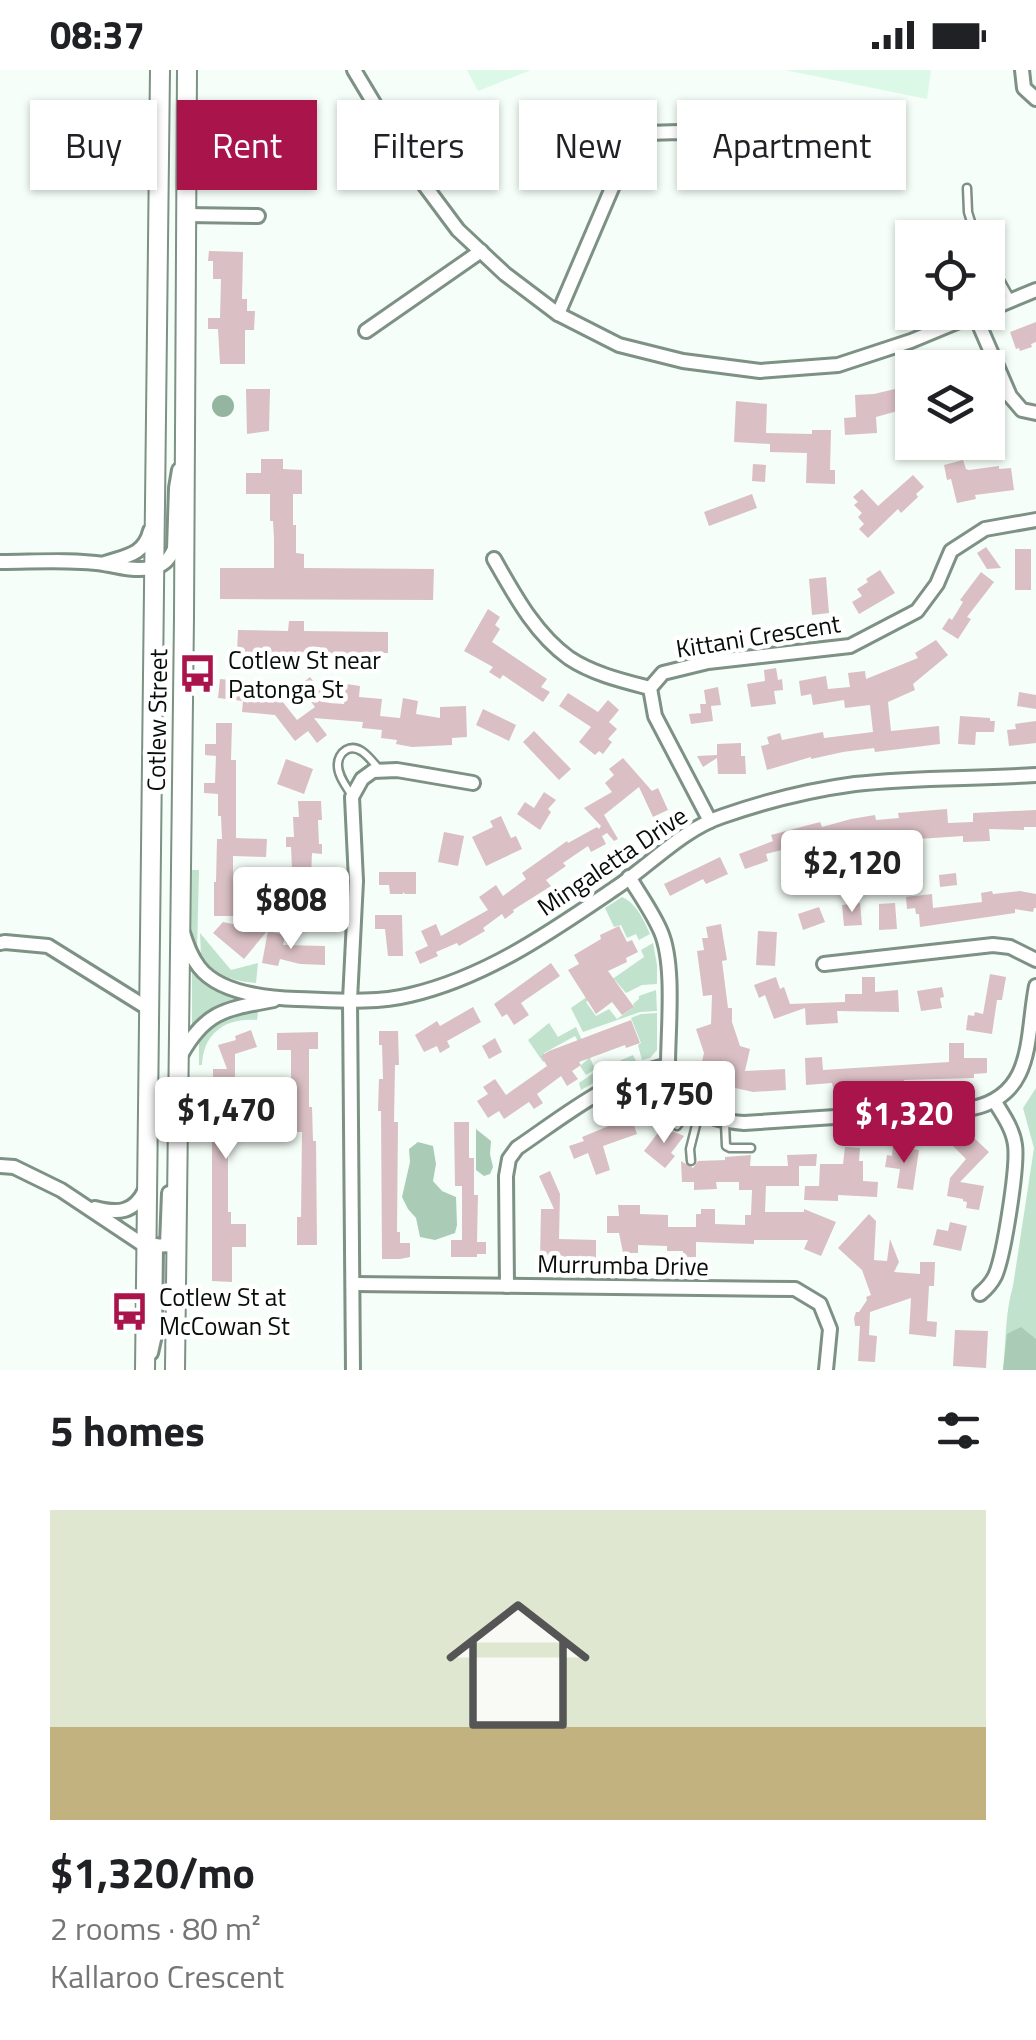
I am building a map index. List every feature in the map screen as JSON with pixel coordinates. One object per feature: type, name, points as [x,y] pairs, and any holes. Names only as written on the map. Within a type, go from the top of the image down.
[{"type":"main road","name":"Cotlew Street","points":[[160,70],[146,1188],[161,1245],[175,1370]]},
{"type":"main road","name":"Cotlew Street","points":[[146,1370],[178,1137],[187,70]]},
{"type":"street","points":[[354,70],[417,175],[458,230],[505,274],[558,314],[619,345],[683,360],[760,371],[838,365],[937,330]]},
{"type":"street","points":[[1022,70],[1024,88],[1036,99]]},
{"type":"street","points":[[558,314],[624,160],[647,134],[677,132]]},
{"type":"street","points":[[185,215],[258,216]]},
{"type":"street","points":[[366,331],[480,251]]},
{"type":"street","points":[[1005,302],[1036,290]]},
{"type":"street","points":[[987,330],[1010,396],[1022,410],[1036,413]]},
{"type":"street","points":[[0,562],[102,564],[130,569],[154,568],[166,562],[174,549],[176,488],[184,441]]},
{"type":"street","points":[[102,564],[142,549],[155,514]]},
{"type":"street","name":"Kittani Crescent","points":[[650,688],[663,673],[708,662],[850,646],[917,611],[937,584],[951,551],[984,530],[1036,520]]},
{"type":"street","points":[[494,559],[539,629],[570,658],[597,672],[650,688],[655,716],[710,821]]},
{"type":"street","points":[[354,1370],[350,1000],[356,880],[352,797],[366,774],[380,770],[473,783]]},
{"type":"street","name":"Mingaletta Drive","points":[[180,1058],[203,1024],[235,1007],[282,999],[407,996],[506,960],[718,817],[786,797],[858,784],[1036,775]]},
{"type":"street","points":[[629,878],[665,943],[668,1066],[679,1094],[695,1109],[724,1122],[974,1108],[996,1102],[1021,1075],[1036,986]]},
{"type":"street","name":"Mingaletta Drive","points":[[180,925],[191,955],[208,976],[226,986],[282,999]]},
{"type":"street","points":[[0,943],[48,946],[149,1009]]},
{"type":"street","points":[[824,964],[993,945],[1010,947],[1036,960]]},
{"type":"street","points":[[508,1286],[506,1176],[509,1159],[517,1148],[589,1097],[668,1066]]},
{"type":"street","points":[[980,1294],[995,1275],[999,1262],[1016,1158],[1013,1135],[996,1102]]},
{"type":"street","points":[[0,1166],[14,1167],[62,1190],[161,1245]]},
{"type":"street","points":[[85,1206],[112,1212],[129,1210],[139,1202],[146,1188]]},
{"type":"street","name":"Murrumba Drive","points":[[354,1284],[794,1289],[820,1304],[830,1328],[826,1370]]},
{"type":"lane","points":[[966,188],[970,220]]},
{"type":"lane","points":[[1005,290],[1010,300]]},
{"type":"lane","points":[[352,797],[337,766],[344,750],[359,749],[380,770]]},
{"type":"lane","points":[[676,1126],[695,1109]]},
{"type":"lane","points":[[690,1161],[695,1109]]},
{"type":"lane","points":[[724,1122],[726,1146],[752,1148]]},
{"type":"shaded area","points":[[467,70],[531,70],[478,91]]},
{"type":"shaded area","points":[[785,70],[931,70],[927,99]]},
{"type":"shaded area","points":[[223,395],[231,398],[231,414],[223,417],[215,414],[212,406],[215,398]]},
{"type":"shaded area","points":[[191,870],[199,870],[197,950],[191,931]]},
{"type":"shaded area","points":[[622,897],[635,908],[650,934],[639,940],[636,934],[627,938],[621,925],[614,927],[605,908]]},
{"type":"shaded area","points":[[200,933],[231,970],[258,963],[256,983],[232,979],[212,968],[201,956]]},
{"type":"shaded area","points":[[653,943],[657,984],[642,985],[626,993],[615,980],[586,1002],[596,1016],[609,1009],[617,1019],[634,1007],[639,996],[656,990],[657,1011],[640,1012],[583,1032],[571,1008],[644,957],[641,950]]},
{"type":"shaded area","points":[[192,971],[215,989],[239,1000],[213,1009],[192,1027]]},
{"type":"shaded area","points":[[258,1012],[257,1020],[235,1021],[218,1029],[199,1065],[199,1038],[206,1031],[225,1018]]},
{"type":"shaded area","points":[[657,1013],[657,1050],[642,1060],[638,1045],[641,1043],[631,1018]]},
{"type":"shaded area","points":[[549,1023],[558,1037],[576,1027],[595,1069],[586,1075],[580,1066],[588,1059],[575,1036],[544,1053],[547,1059],[543,1062],[528,1040]]},
{"type":"shaded area","points":[[633,1055],[637,1063],[581,1090],[579,1083],[598,1070]]},
{"type":"shaded area","points":[[1036,1088],[1036,1370],[1003,1370],[1008,1307],[1034,1148],[1023,1108]]},
{"type":"shaded area","points":[[476,1129],[491,1141],[493,1167],[484,1176],[476,1170]]},
{"type":"shaded area","points":[[418,1142],[433,1146],[433,1181],[442,1191],[456,1197],[455,1233],[435,1240],[420,1237],[416,1218],[402,1197],[409,1149]]},
{"type":"shaded area","points":[[1021,1327],[1036,1339],[1036,1370],[1003,1370],[1007,1334]]},
{"type":"building","points":[[209,251],[243,252],[242,299],[247,299],[247,311],[255,311],[254,330],[245,330],[245,364],[220,364],[218,329],[208,329],[208,318],[220,318],[221,279],[213,279]]},
{"type":"building","points":[[1036,322],[1036,342],[1032,347],[1016,349],[1010,332]]},
{"type":"building","points":[[246,389],[270,389],[269,431],[247,434]]},
{"type":"building","points":[[895,389],[895,412],[876,417],[877,433],[845,435],[844,418],[856,417],[855,395]]},
{"type":"building","points":[[736,401],[767,404],[766,433],[812,434],[812,430],[831,430],[830,470],[835,470],[835,484],[806,483],[807,453],[770,452],[770,444],[734,442]]},
{"type":"building","points":[[261,459],[283,459],[283,469],[302,470],[302,494],[293,494],[293,525],[296,553],[304,554],[304,568],[434,569],[433,600],[220,599],[220,568],[274,568],[270,494],[246,494],[246,473],[261,473]]},
{"type":"building","points":[[963,460],[969,470],[1011,468],[1014,490],[975,495],[976,499],[957,503],[944,465]]},
{"type":"building","points":[[753,464],[766,465],[765,482],[752,481]]},
{"type":"building","points":[[913,475],[924,487],[916,494],[918,497],[901,513],[898,509],[868,538],[859,529],[864,524],[858,517],[862,513],[854,505],[858,502],[853,497],[862,489],[878,506]]},
{"type":"building","points":[[752,494],[757,508],[709,526],[704,512]]},
{"type":"building","points":[[986,547],[1001,568],[987,569],[977,553]]},
{"type":"building","points":[[1015,549],[1031,549],[1031,590],[1015,590]]},
{"type":"building","points":[[880,570],[895,593],[859,614],[852,602],[862,596],[857,589]]},
{"type":"building","points":[[981,572],[994,582],[967,617],[971,619],[958,639],[942,629],[949,618],[952,620],[963,602],[960,600]]},
{"type":"building","points":[[826,577],[829,613],[812,615],[809,579]]},
{"type":"building","points":[[488,609],[500,617],[495,625],[500,629],[492,642],[547,679],[541,687],[550,692],[543,702],[503,675],[500,679],[489,672],[493,667],[464,651]]},
{"type":"building","points":[[289,621],[304,621],[304,631],[388,632],[388,653],[353,657],[237,653],[238,630],[288,631]]},
{"type":"building","points":[[936,640],[948,655],[913,684],[915,690],[888,702],[891,731],[939,726],[940,744],[843,752],[767,770],[761,746],[769,744],[767,737],[780,733],[782,740],[823,732],[824,738],[873,732],[870,705],[845,708],[844,700],[813,705],[811,694],[801,696],[799,681],[826,676],[828,689],[850,687],[848,673],[865,671],[866,679],[918,658],[915,653]]},
{"type":"building","points":[[776,668],[783,690],[774,691],[776,704],[751,707],[747,684],[765,681],[764,670]]},
{"type":"building","points":[[310,677],[329,703],[344,704],[346,684],[360,686],[359,697],[382,699],[380,716],[400,718],[403,698],[418,701],[416,714],[440,718],[440,707],[466,706],[467,737],[452,738],[452,745],[412,747],[381,738],[382,730],[362,728],[363,722],[314,718],[327,735],[317,743],[308,731],[295,741],[275,715],[242,712],[243,701],[218,698],[220,679],[254,682],[253,690],[282,701],[297,720],[315,707],[299,686]]},
{"type":"building","points":[[718,687],[721,705],[711,706],[713,721],[691,724],[689,714],[701,713],[700,704],[706,704],[704,690]]},
{"type":"building","points":[[1019,692],[1036,695],[1036,709],[1017,706]]},
{"type":"building","points":[[568,693],[598,712],[608,700],[619,710],[609,722],[617,729],[603,754],[599,751],[595,755],[579,742],[591,727],[559,706]]},
{"type":"building","points":[[483,709],[516,725],[509,741],[476,725]]},
{"type":"building","points":[[960,716],[990,718],[995,721],[994,732],[976,732],[975,745],[958,744]]},
{"type":"building","points":[[1036,721],[1036,743],[1009,746],[1007,730],[1016,729],[1015,724]]},
{"type":"building","points":[[216,723],[232,723],[236,838],[267,839],[266,857],[233,856],[236,904],[259,904],[259,916],[214,916],[221,816],[218,794],[204,793],[204,783],[215,783],[216,756],[205,755],[205,744],[216,744]]},
{"type":"building","points":[[534,731],[571,769],[559,780],[523,742]]},
{"type":"building","points":[[741,743],[746,774],[718,774],[717,758],[703,767],[697,756],[717,755],[717,744]]},
{"type":"building","points":[[623,758],[652,791],[658,788],[668,810],[653,817],[639,787],[604,815],[618,839],[614,841],[607,833],[602,836],[606,844],[591,852],[588,846],[563,863],[566,866],[546,880],[551,886],[505,919],[502,914],[483,928],[485,931],[459,946],[457,943],[436,952],[438,956],[420,964],[415,952],[428,946],[421,931],[436,924],[441,936],[488,910],[479,897],[496,885],[503,896],[526,879],[522,873],[567,841],[599,829],[601,826],[584,808],[612,792],[605,783],[614,775],[609,769]]},
{"type":"building","points":[[286,759],[313,769],[304,794],[277,784]]},
{"type":"building","points":[[544,792],[556,800],[540,830],[517,814],[525,802],[534,808]]},
{"type":"building","points":[[298,801],[321,801],[322,820],[318,820],[322,854],[312,853],[311,878],[317,878],[314,916],[294,916],[291,847],[286,847],[286,837],[294,837],[293,817],[299,817]]},
{"type":"building","points":[[947,809],[948,823],[973,822],[973,813],[1036,810],[1036,827],[989,829],[990,841],[963,842],[963,836],[918,839],[920,854],[903,855],[902,849],[889,851],[887,831],[840,837],[813,846],[812,842],[766,854],[768,861],[745,869],[739,854],[773,841],[771,835],[820,822],[822,827],[875,815],[876,820],[899,818],[898,813]]},
{"type":"building","points":[[501,816],[511,838],[516,836],[522,849],[486,866],[472,837],[493,827],[490,821]]},
{"type":"building","points":[[444,832],[464,836],[458,866],[438,862]]},
{"type":"building","points":[[720,857],[728,874],[706,884],[703,879],[670,896],[664,884]]},
{"type":"building","points":[[379,872],[416,872],[416,894],[390,894],[389,885],[379,885]]},
{"type":"building","points":[[956,873],[957,885],[940,887],[939,875]]},
{"type":"building","points":[[981,893],[1036,894],[1036,908],[1033,912],[1015,909],[1015,913],[920,927],[915,908],[907,909],[906,897],[932,894],[933,908],[982,902]]},
{"type":"building","points":[[860,903],[862,925],[844,926],[842,905]]},
{"type":"building","points":[[895,903],[897,929],[879,930],[879,904]]},
{"type":"building","points":[[819,907],[825,922],[803,930],[798,914]]},
{"type":"building","points":[[375,915],[402,915],[403,956],[388,956],[385,929],[375,929]]},
{"type":"building","points":[[223,922],[267,931],[244,959],[213,933]]},
{"type":"building","points":[[721,924],[728,1008],[732,1008],[740,1046],[750,1049],[745,1071],[785,1069],[786,1090],[753,1092],[722,1085],[724,1076],[700,1070],[704,1053],[696,1029],[711,1024],[712,995],[703,996],[697,951],[704,950],[702,938],[708,938],[706,927]]},
{"type":"building","points":[[619,926],[638,952],[608,971],[634,1007],[622,1015],[612,1002],[596,1014],[568,970],[579,964],[574,955]]},
{"type":"building","points":[[268,931],[285,935],[283,945],[325,946],[325,965],[280,959],[278,966],[262,963]]},
{"type":"building","points":[[758,931],[777,932],[775,966],[756,965]]},
{"type":"building","points":[[551,963],[560,976],[521,1003],[529,1015],[514,1025],[507,1014],[502,1017],[494,1004]]},
{"type":"building","points":[[990,974],[1006,977],[1002,1000],[997,1000],[992,1034],[966,1030],[968,1015],[983,1014]]},
{"type":"building","points":[[776,977],[790,1004],[845,1002],[845,994],[862,994],[862,977],[875,977],[875,992],[898,990],[899,1012],[837,1011],[838,1023],[806,1025],[805,1008],[774,1019],[765,995],[759,998],[754,985]]},
{"type":"building","points":[[942,987],[942,1008],[921,1011],[917,991]]},
{"type":"building","points":[[473,1007],[481,1022],[447,1041],[450,1047],[440,1053],[437,1046],[424,1052],[415,1035],[437,1021],[440,1026]]},
{"type":"building","points":[[631,1020],[640,1043],[579,1062],[581,1065],[572,1071],[578,1079],[567,1086],[561,1076],[537,1094],[543,1103],[534,1109],[529,1102],[504,1119],[499,1111],[488,1118],[477,1101],[488,1094],[483,1087],[495,1079],[506,1095],[547,1066],[541,1056],[549,1051]]},
{"type":"building","points":[[251,1030],[257,1047],[235,1054],[235,1104],[245,1108],[245,1125],[228,1126],[228,1212],[231,1224],[246,1224],[246,1247],[232,1247],[232,1282],[212,1281],[212,1139],[218,1139],[218,1120],[224,1120],[224,1097],[213,1097],[213,1069],[227,1069],[218,1045]]},
{"type":"building","points":[[379,1031],[398,1031],[394,1122],[398,1122],[397,1232],[400,1243],[410,1243],[410,1257],[400,1259],[382,1259],[378,1111],[379,1079],[383,1079]]},
{"type":"building","points":[[318,1032],[318,1049],[309,1049],[309,1107],[316,1141],[317,1245],[297,1245],[302,1132],[291,1132],[291,1050],[277,1050],[277,1033]]},
{"type":"building","points":[[495,1038],[502,1052],[489,1059],[482,1046]]},
{"type":"building","points":[[949,1043],[964,1043],[964,1058],[987,1058],[987,1073],[974,1074],[974,1078],[904,1080],[873,1086],[806,1085],[805,1058],[822,1057],[823,1070],[949,1062]]},
{"type":"building","points":[[631,1117],[637,1134],[603,1146],[610,1170],[596,1175],[588,1153],[574,1159],[569,1146]]},
{"type":"building","points":[[454,1122],[469,1122],[469,1158],[474,1158],[474,1195],[478,1195],[477,1242],[486,1242],[486,1254],[477,1257],[451,1257],[451,1240],[462,1240],[462,1186],[455,1186]]},
{"type":"building","points":[[664,1125],[684,1136],[665,1168],[644,1151]]},
{"type":"building","points":[[959,1133],[968,1142],[973,1137],[989,1152],[960,1182],[984,1186],[979,1210],[966,1208],[963,1199],[947,1196],[950,1178],[966,1159],[950,1143]]},
{"type":"building","points":[[893,1146],[919,1150],[913,1190],[897,1188],[900,1169],[885,1167]]},
{"type":"building","points":[[845,1147],[860,1148],[863,1181],[878,1182],[877,1197],[838,1195],[838,1201],[804,1200],[805,1186],[819,1186],[820,1164],[843,1164]]},
{"type":"building","points":[[817,1154],[816,1166],[799,1166],[799,1186],[766,1186],[765,1212],[804,1209],[836,1222],[821,1256],[804,1249],[808,1240],[754,1240],[754,1244],[696,1242],[696,1257],[683,1257],[683,1251],[667,1251],[667,1246],[638,1245],[638,1253],[623,1253],[619,1233],[607,1233],[607,1216],[619,1216],[618,1205],[640,1205],[640,1214],[668,1215],[668,1227],[696,1227],[696,1214],[701,1214],[701,1209],[715,1209],[715,1224],[745,1225],[745,1215],[751,1215],[752,1190],[739,1190],[739,1182],[716,1182],[717,1189],[694,1190],[694,1182],[682,1182],[681,1161],[693,1168],[698,1161],[751,1155],[750,1166],[788,1166],[787,1155]]},
{"type":"building","points":[[550,1171],[560,1194],[559,1239],[596,1240],[596,1258],[540,1258],[541,1209],[554,1209],[539,1176]]},
{"type":"building","points":[[869,1214],[876,1221],[874,1260],[887,1261],[890,1239],[899,1262],[894,1272],[920,1274],[920,1262],[935,1262],[927,1321],[937,1322],[936,1337],[909,1334],[911,1298],[870,1312],[869,1335],[877,1336],[875,1362],[858,1361],[860,1326],[855,1326],[854,1318],[871,1295],[862,1270],[838,1248]]},
{"type":"building","points":[[950,1222],[967,1226],[961,1251],[933,1245],[937,1229],[948,1231]]},
{"type":"building","points":[[955,1330],[988,1331],[986,1368],[953,1366]]},
{"type":"place","name":"Cotlew St near Patonga St","points":[[198,674]]},
{"type":"place","name":"Cotlew St at McCowan St","points":[[129,1311]]}]
